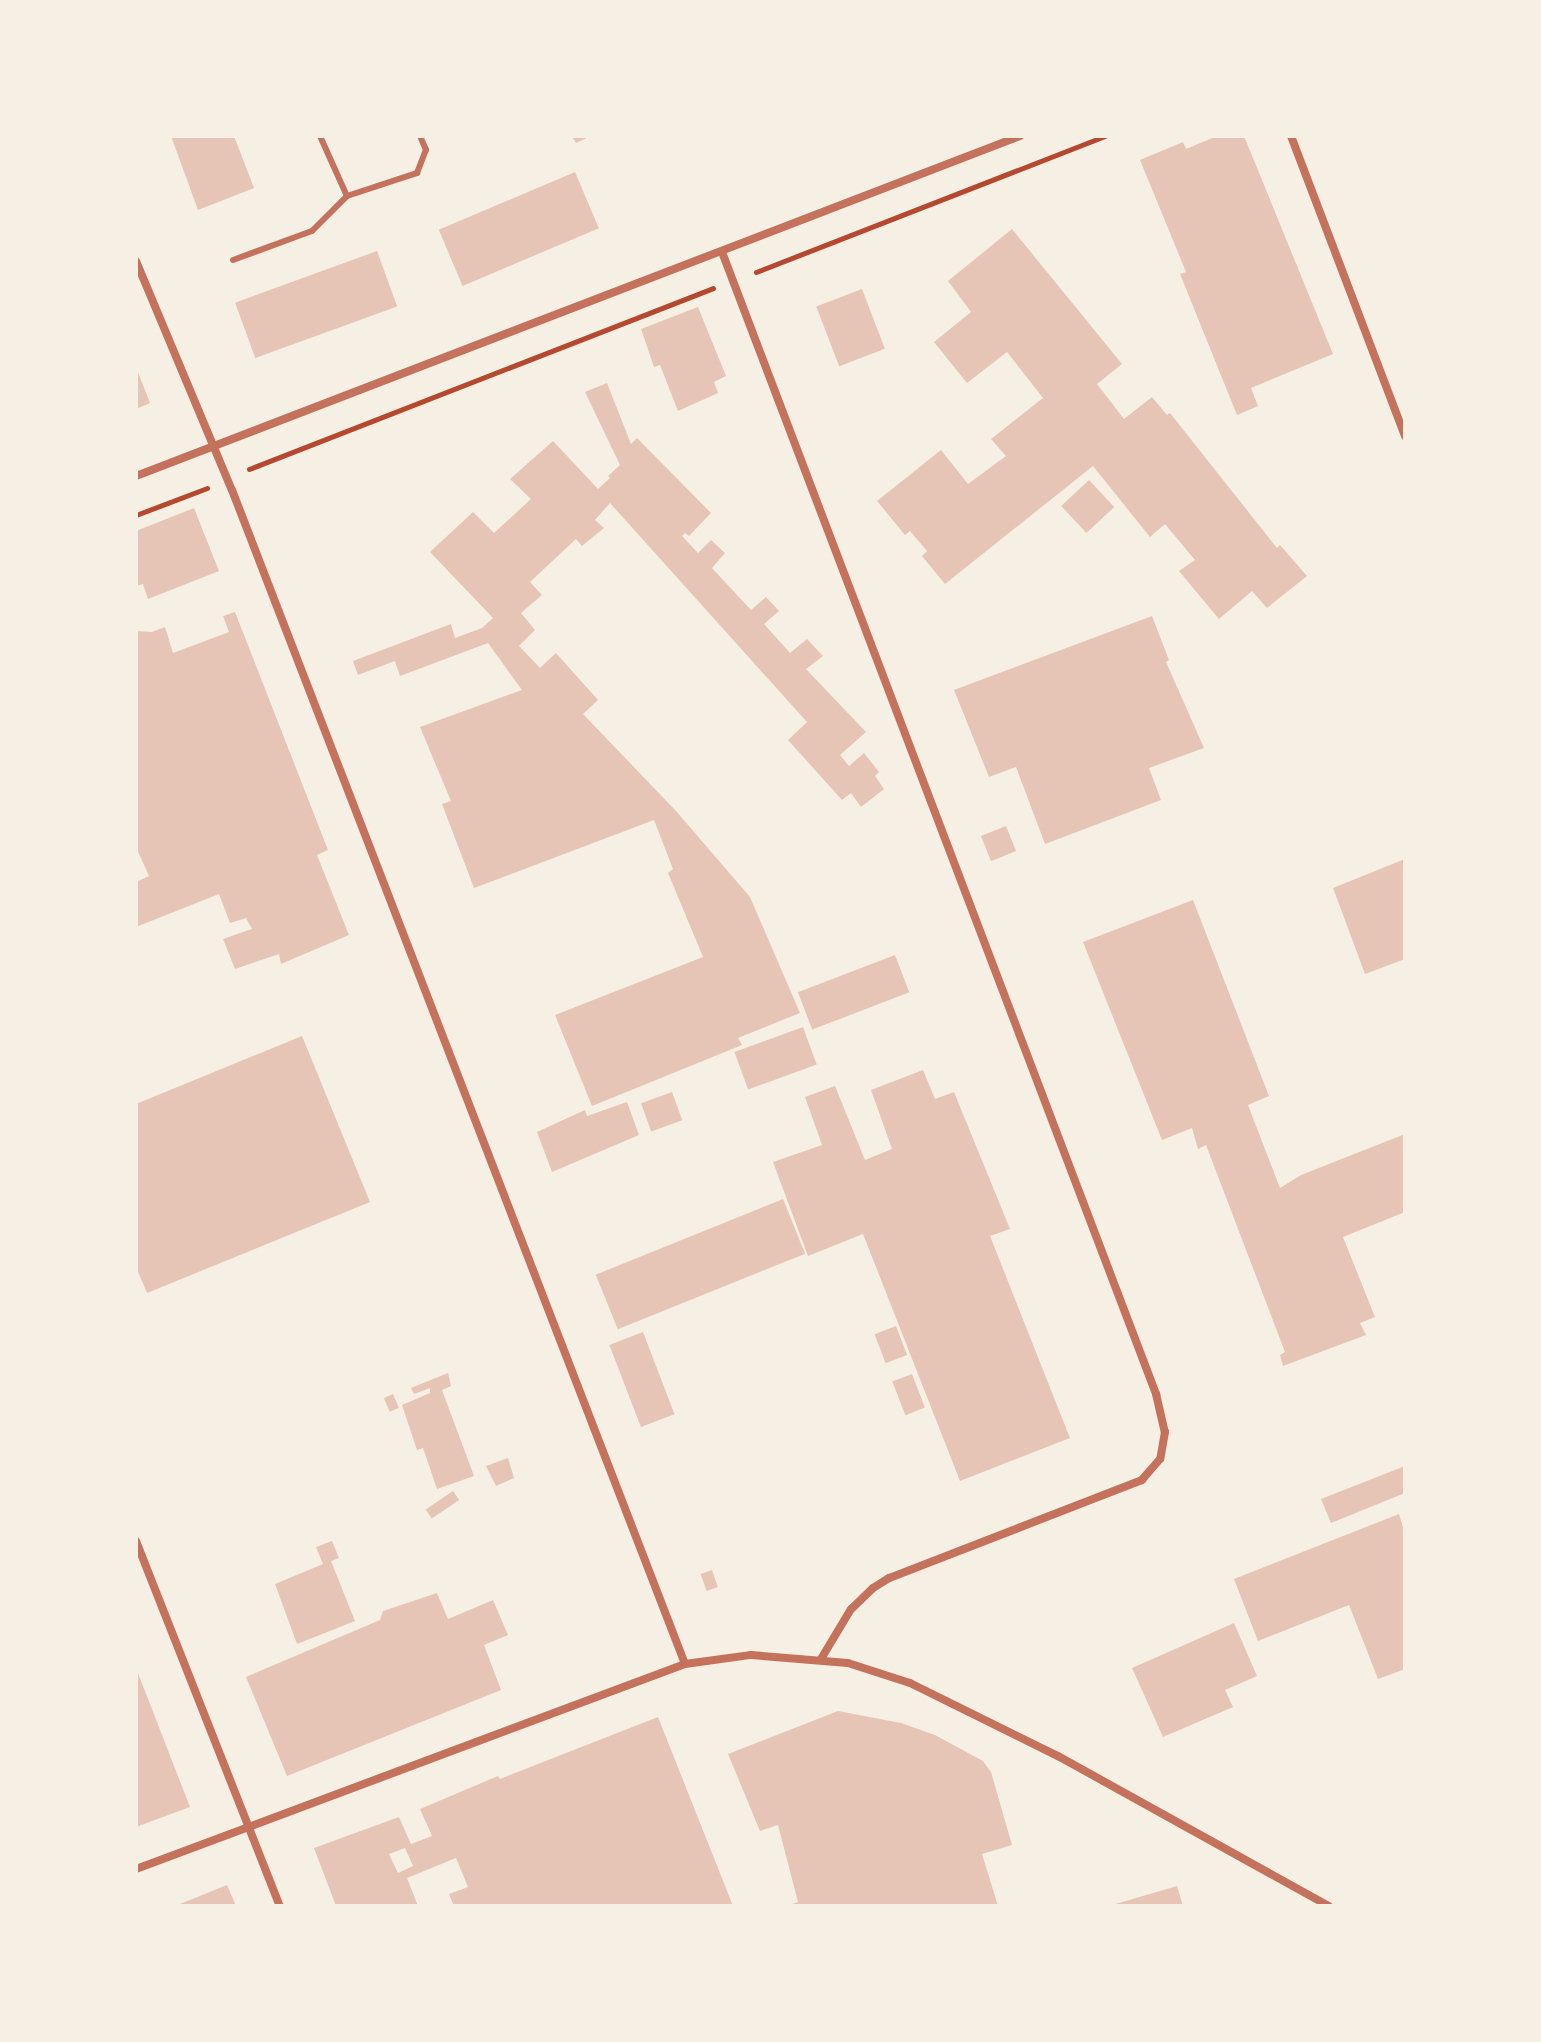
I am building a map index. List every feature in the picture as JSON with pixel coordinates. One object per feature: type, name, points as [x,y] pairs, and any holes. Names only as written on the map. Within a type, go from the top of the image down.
[{"type":"street","points":[[136,476],[1020,136]]},
{"type":"street","points":[[1291,136],[1405,436]]},
{"type":"street","points":[[722,252],[1156,1394],[1165,1432],[1160,1459],[1142,1480],[889,1578],[873,1588],[851,1609],[821,1659]]},
{"type":"street","points":[[136,261],[211,447],[228,480],[685,1664]]},
{"type":"street","points":[[136,1541],[280,1906]]},
{"type":"street","points":[[136,1869],[685,1664],[751,1655],[821,1659],[884,1673],[1058,1756],[1329,1906]]},
{"type":"lane","points":[[320,136],[347,196]]},
{"type":"lane","points":[[233,260],[312,231],[347,196],[417,173],[426,150],[420,136]]},
{"type":"path","points":[[136,515],[228,480],[256,465],[1105,136]]},
{"type":"building","points":[[171,136],[234,136],[254,188],[198,210]]},
{"type":"building","points":[[572,136],[591,136],[576,143]]},
{"type":"building","points":[[1217,136],[1244,136],[1333,354],[1251,388],[1258,406],[1237,415],[1180,274],[1186,272],[1140,160],[1183,142],[1186,149]]},
{"type":"building","points":[[575,172],[599,228],[463,286],[439,230]]},
{"type":"building","points":[[1012,229],[1122,364],[1097,384],[1124,419],[1152,397],[1167,415],[1170,413],[1277,548],[1280,545],[1307,576],[1267,608],[1252,591],[1219,619],[1179,571],[1195,560],[1165,524],[1150,537],[1093,466],[945,584],[922,556],[927,551],[910,531],[905,535],[877,501],[941,450],[968,484],[1006,456],[991,439],[1043,398],[1007,352],[967,383],[934,342],[971,312],[948,281]]},
{"type":"building","points":[[377,251],[397,306],[255,358],[235,303]]},
{"type":"building","points":[[862,289],[885,349],[839,366],[816,307]]},
{"type":"building","points":[[698,307],[726,376],[714,382],[718,393],[678,411],[660,365],[654,367],[641,329]]},
{"type":"building","points":[[136,367],[150,403],[136,409]]},
{"type":"building","points":[[607,383],[631,444],[637,438],[711,513],[689,536],[685,533],[682,536],[698,553],[711,540],[725,553],[712,568],[751,610],[766,597],[779,611],[764,624],[790,653],[807,639],[823,656],[806,669],[866,732],[840,755],[849,766],[864,753],[879,772],[875,776],[884,789],[861,807],[851,793],[842,800],[788,740],[807,722],[610,503],[595,520],[604,528],[582,546],[576,539],[530,582],[542,595],[521,613],[535,630],[519,646],[540,668],[556,653],[598,700],[583,714],[676,811],[750,897],[800,1013],[738,1038],[742,1045],[592,1106],[555,1015],[703,957],[668,873],[673,869],[654,820],[474,888],[442,804],[451,801],[420,727],[522,690],[488,643],[400,676],[395,661],[358,675],[353,661],[451,624],[455,638],[482,628],[493,618],[430,552],[473,512],[494,533],[531,499],[510,479],[553,441],[598,489],[610,478],[608,476],[620,465],[585,392]]},
{"type":"building","points":[[1089,480],[1114,507],[1086,533],[1061,506]]},
{"type":"building","points":[[194,508],[219,571],[148,599],[143,584],[136,586],[136,531]]},
{"type":"building","points":[[235,612],[328,850],[317,855],[349,935],[281,964],[279,954],[235,969],[223,939],[252,929],[246,918],[230,923],[219,894],[136,927],[136,882],[149,876],[136,847],[136,631],[152,632],[165,627],[173,653],[229,632],[223,616]]},
{"type":"building","points":[[1152,616],[1169,660],[1166,662],[1204,748],[1149,768],[1161,800],[1045,844],[1016,767],[989,777],[954,690]]},
{"type":"building","points":[[1006,826],[1016,851],[991,861],[981,836]]},
{"type":"building","points":[[1405,859],[1405,959],[1365,974],[1333,888]]},
{"type":"building","points":[[1193,900],[1269,1096],[1248,1105],[1280,1188],[1301,1175],[1405,1134],[1405,1212],[1343,1237],[1375,1317],[1360,1323],[1366,1335],[1283,1366],[1280,1355],[1285,1352],[1206,1145],[1198,1149],[1192,1128],[1162,1140],[1083,942]]},
{"type":"building","points":[[895,955],[909,992],[812,1030],[798,992]]},
{"type":"building","points":[[803,1027],[817,1065],[748,1090],[734,1052]]},
{"type":"building","points":[[302,1036],[370,1202],[147,1293],[136,1267],[136,1104]]},
{"type":"building","points":[[923,1070],[935,1099],[954,1092],[1010,1229],[990,1236],[1070,1438],[960,1481],[863,1234],[808,1256],[773,1162],[822,1145],[805,1097],[835,1086],[865,1160],[892,1149],[871,1090]]},
{"type":"building","points":[[672,1092],[682,1120],[651,1131],[641,1103]]},
{"type":"building","points":[[627,1102],[639,1135],[552,1172],[537,1132],[585,1110],[587,1116]]},
{"type":"building","points":[[783,1199],[805,1254],[618,1329],[596,1275]]},
{"type":"building","points":[[896,1326],[907,1355],[886,1363],[875,1334]]},
{"type":"building","points":[[643,1332],[675,1414],[641,1427],[609,1345]]},
{"type":"building","points":[[448,1373],[451,1386],[442,1390],[474,1476],[437,1489],[423,1448],[417,1450],[402,1405],[430,1393],[430,1388],[414,1394],[411,1388]]},
{"type":"building","points":[[912,1374],[925,1408],[905,1415],[892,1382]]},
{"type":"building","points":[[393,1394],[399,1408],[390,1412],[384,1398]]},
{"type":"building","points":[[508,1458],[514,1478],[496,1486],[486,1466]]},
{"type":"building","points":[[1405,1466],[1405,1493],[1331,1523],[1321,1499]]},
{"type":"building","points":[[453,1491],[459,1500],[432,1519],[426,1509]]},
{"type":"building","points":[[1399,1514],[1405,1534],[1405,1669],[1378,1679],[1349,1605],[1258,1641],[1234,1579]]},
{"type":"building","points":[[332,1541],[339,1558],[331,1561],[355,1621],[297,1644],[275,1584],[323,1564],[316,1547]]},
{"type":"building","points":[[712,1570],[718,1587],[707,1591],[701,1574]]},
{"type":"building","points":[[437,1593],[448,1619],[493,1600],[508,1635],[484,1645],[501,1690],[287,1776],[246,1677],[380,1620],[383,1611]]},
{"type":"building","points":[[1234,1623],[1257,1676],[1225,1690],[1233,1707],[1163,1737],[1132,1668]]},
{"type":"building","points":[[136,1668],[190,1807],[136,1827]]},
{"type":"building","points":[[838,1711],[901,1723],[935,1735],[983,1761],[991,1772],[1012,1845],[982,1854],[998,1906],[787,1906],[798,1902],[778,1825],[760,1831],[728,1754]]},
{"type":"building","points":[[658,1717],[733,1906],[454,1906],[449,1894],[468,1887],[456,1858],[407,1878],[418,1906],[336,1906],[314,1848],[399,1817],[411,1844],[432,1836],[420,1809],[498,1776],[500,1779]],"holes":[[[405,1848],[413,1866],[398,1873],[389,1854]]]},
{"type":"building","points":[[227,1885],[236,1906],[175,1906]]},
{"type":"building","points":[[1177,1886],[1183,1906],[1112,1906],[1112,1905]]}]
